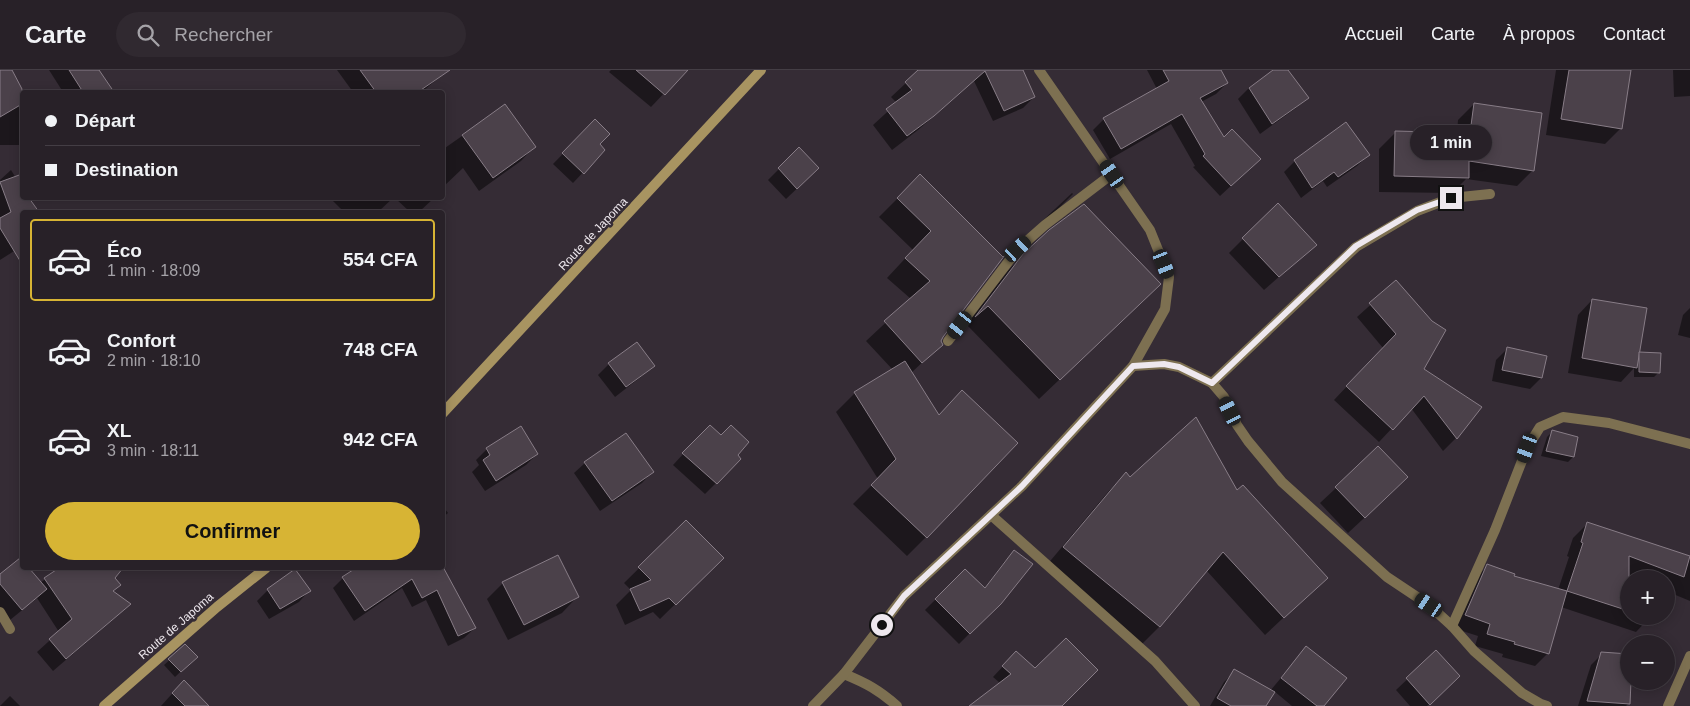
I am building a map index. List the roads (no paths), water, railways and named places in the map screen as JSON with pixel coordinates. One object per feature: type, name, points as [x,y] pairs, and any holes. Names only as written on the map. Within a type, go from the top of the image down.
[{"type":"street","name":"Route de Japoma","points":[[445,411],[761,70]]},
{"type":"street","points":[[813,706],[844,674],[904,596],[1022,486],[1133,366],[1165,309],[1169,277],[1150,230],[1039,70]]},
{"type":"street","points":[[948,341],[1018,249],[1045,225],[1112,174]]},
{"type":"street","points":[[1212,383],[1356,246],[1417,210],[1451,198],[1490,194]]},
{"type":"street","points":[[1133,366],[1164,364],[1179,367],[1212,383],[1224,397],[1237,425],[1248,441],[1282,482],[1388,577],[1429,605],[1452,626],[1474,651],[1522,693],[1547,706]]},
{"type":"street","points":[[1452,626],[1495,530],[1527,448],[1540,427],[1562,417],[1608,423],[1690,444]]},
{"type":"street","points":[[991,515],[1154,661],[1195,706]]},
{"type":"street","name":"Route de Japoma","points":[[104,706],[217,607],[263,570]]},
{"type":"street","points":[[0,612],[10,628]]},
{"type":"street","points":[[1668,706],[1690,656]]},
{"type":"street","points":[[844,674],[874,687],[896,706]]}]
